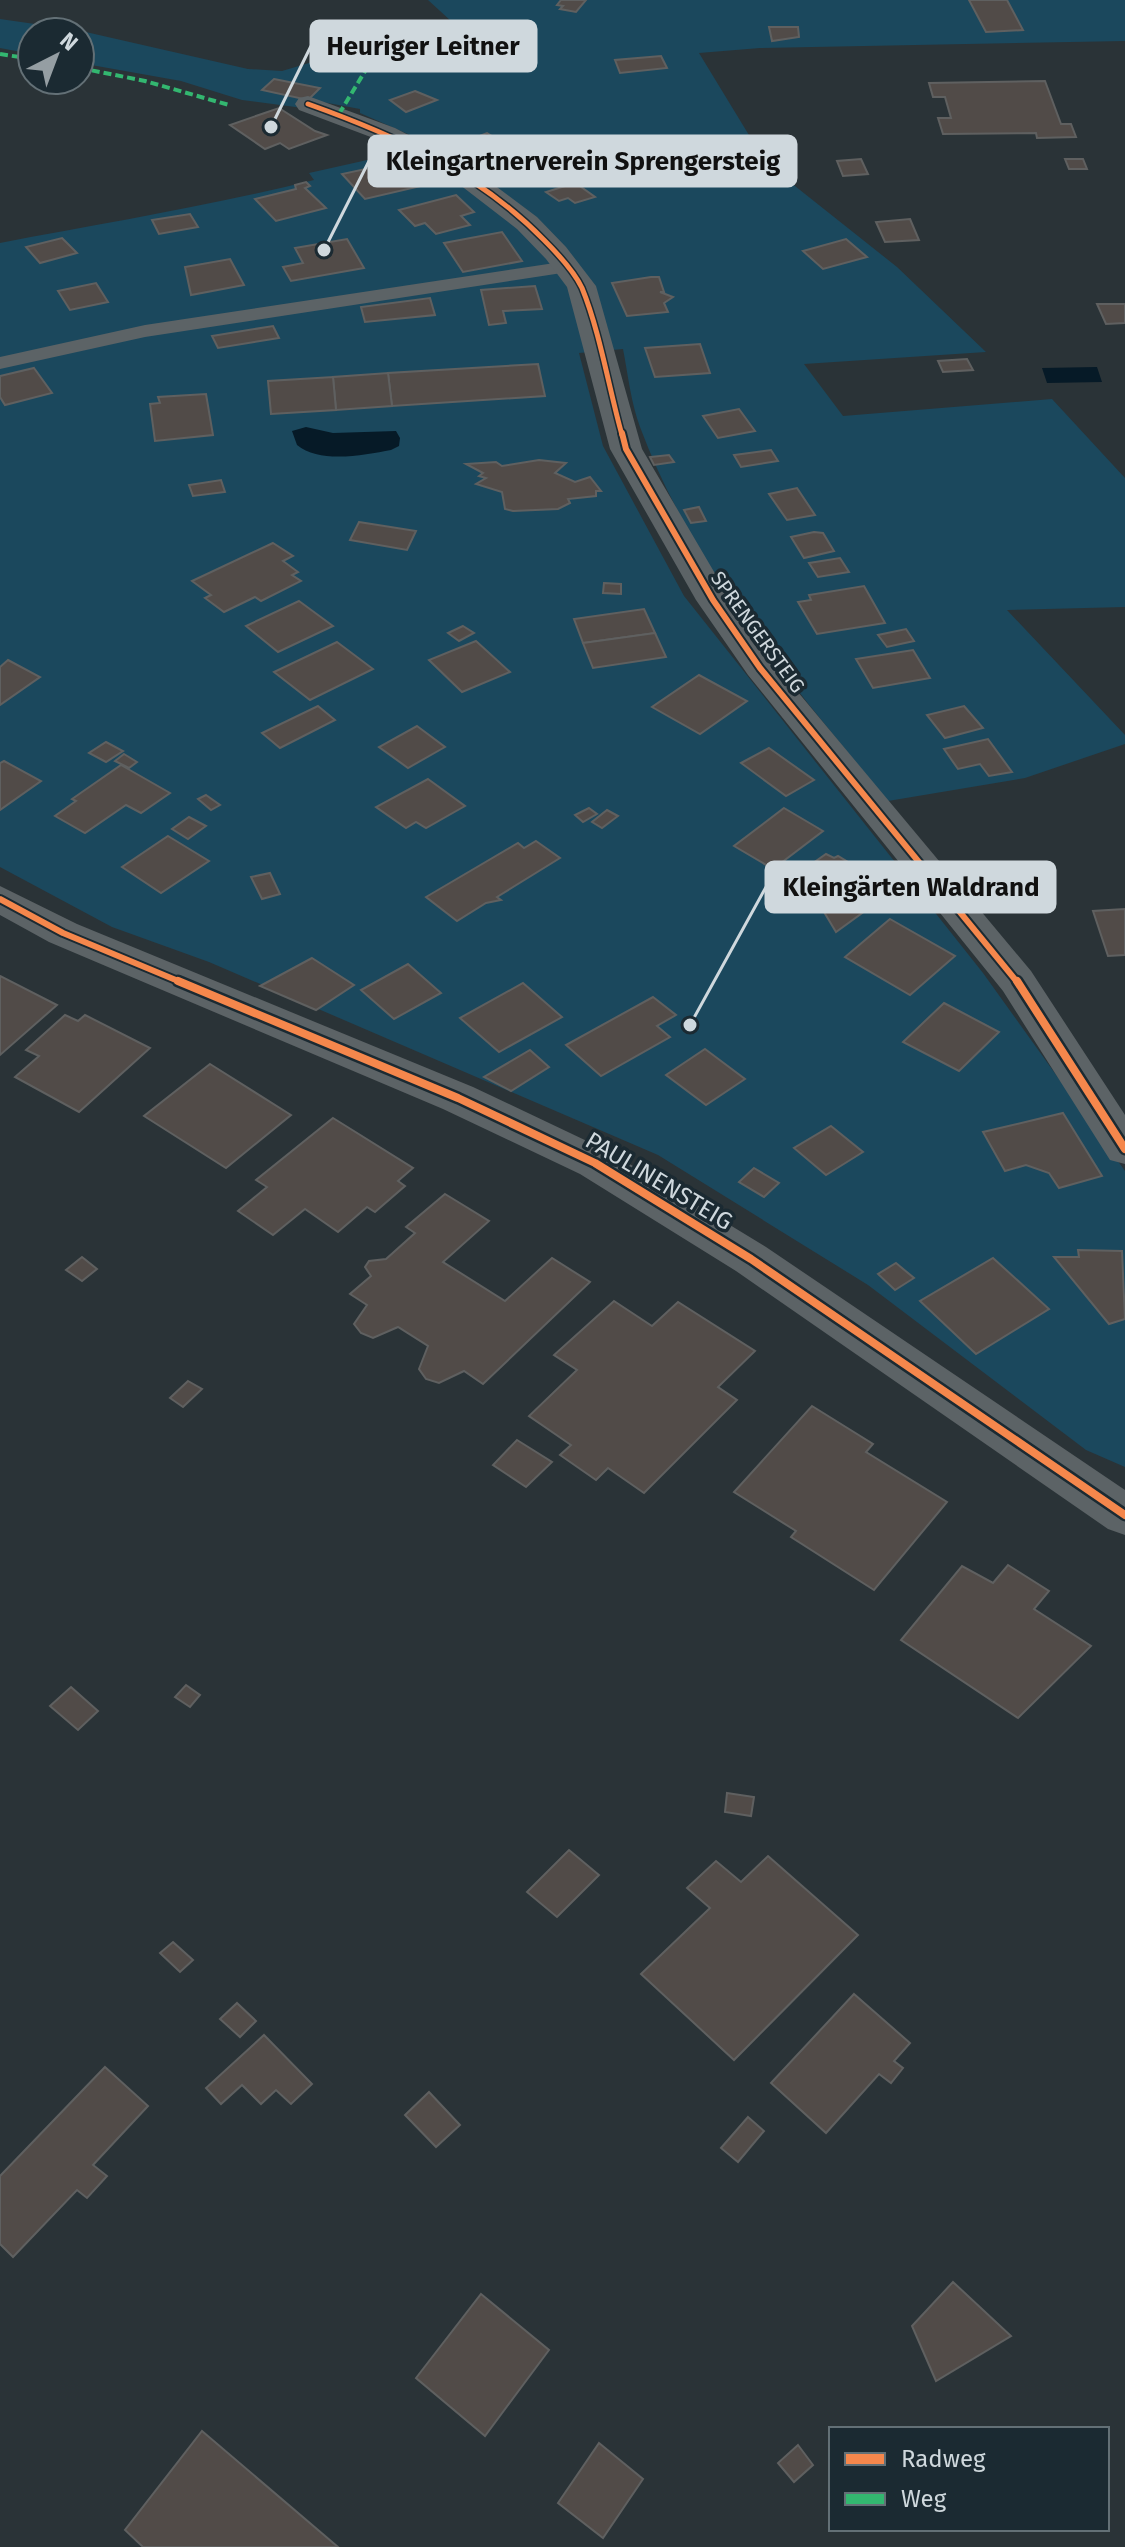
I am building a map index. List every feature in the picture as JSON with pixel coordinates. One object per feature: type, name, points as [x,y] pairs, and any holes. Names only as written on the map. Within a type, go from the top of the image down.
[{"type":"street","name":"SPRENGERSTEIG","points":[[308,104],[389,134],[460,173],[527,223],[568,267],[581,286],[626,449],[713,600],[760,668],[1017,981],[1125,1149]]},
{"type":"street","name":"PAULINENSTEIG","points":[[0,899],[63,933],[458,1098],[595,1163],[751,1259],[1125,1515]]},
{"type":"lane","points":[[0,363],[145,331],[568,267]]},
{"type":"shaded area","points":[[428,0],[1125,0],[1125,41],[760,48],[699,53],[766,163],[897,267],[986,352],[804,364],[843,416],[1052,399],[1125,478],[1125,607],[1007,610],[1125,735],[1125,744],[1025,778],[888,801],[748,624],[688,529],[640,427],[623,349],[579,353],[603,446],[684,596],[983,973],[1125,1171],[1125,1467],[1086,1450],[868,1285],[658,1155],[209,962],[112,927],[0,867],[0,243],[157,214],[314,180],[309,173],[394,154],[426,142],[360,113],[360,109],[312,100],[303,108],[242,100],[181,81],[96,66],[96,34],[248,69],[282,71],[451,21]]},
{"type":"shaded area","points":[[0,19],[16,21],[16,51],[0,48]]},
{"type":"shaded area","points":[[1097,367],[1102,382],[1047,383],[1042,368]]},
{"type":"shaded area","points":[[306,427],[333,433],[396,431],[400,438],[399,446],[355,456],[318,454],[297,445],[292,431]]},
{"type":"building","points":[[561,0],[586,0],[576,12],[560,9],[563,6],[557,5]]},
{"type":"building","points":[[969,0],[1007,0],[1023,30],[986,32]]},
{"type":"building","points":[[769,27],[798,27],[799,37],[772,41]]},
{"type":"building","points":[[661,56],[667,68],[620,73],[615,60]]},
{"type":"building","points":[[274,79],[320,88],[308,100],[262,90]]},
{"type":"building","points":[[1045,81],[1061,124],[1071,124],[1076,137],[1037,138],[1036,133],[943,134],[938,118],[951,118],[945,97],[933,97],[929,83]]},
{"type":"building","points":[[415,91],[437,100],[406,112],[390,100]]},
{"type":"building","points":[[279,108],[327,135],[289,149],[280,143],[265,149],[230,125]]},
{"type":"building","points":[[487,133],[518,152],[503,158],[491,151],[470,159],[451,147]]},
{"type":"building","points":[[861,159],[868,174],[843,176],[837,161]]},
{"type":"building","points":[[1065,159],[1083,159],[1087,169],[1069,169]]},
{"type":"building","points":[[398,162],[421,186],[365,199],[342,174]]},
{"type":"building","points":[[570,179],[595,197],[575,203],[568,198],[559,201],[546,192],[565,186],[560,182]]},
{"type":"building","points":[[306,182],[310,186],[305,188],[326,208],[276,221],[255,199],[296,189],[295,185]]},
{"type":"building","points":[[456,195],[474,212],[461,216],[470,225],[436,234],[425,223],[415,226],[399,210]]},
{"type":"building","points":[[190,214],[198,227],[159,234],[152,220]]},
{"type":"building","points":[[910,219],[919,240],[885,242],[876,222]]},
{"type":"building","points":[[502,232],[522,261],[463,272],[444,243]]},
{"type":"building","points":[[62,238],[77,253],[40,263],[26,247]]},
{"type":"building","points":[[347,239],[364,268],[291,281],[283,267],[303,263],[295,248]]},
{"type":"building","points":[[846,239],[867,257],[823,269],[803,251]]},
{"type":"building","points":[[230,259],[244,285],[191,295],[185,267]]},
{"type":"building","points":[[659,277],[664,292],[660,292],[673,297],[664,303],[668,312],[627,316],[612,283]]},
{"type":"building","points":[[96,283],[108,302],[70,310],[58,291]]},
{"type":"building","points":[[535,286],[542,309],[503,311],[506,323],[489,325],[481,290]]},
{"type":"building","points":[[430,298],[435,315],[365,322],[361,307]]},
{"type":"building","points":[[1097,304],[1125,304],[1125,323],[1106,324]]},
{"type":"building","points":[[273,326],[279,338],[218,348],[212,336]]},
{"type":"building","points":[[700,344],[710,373],[655,377],[645,348]]},
{"type":"building","points":[[967,359],[973,370],[943,372],[938,361]]},
{"type":"building","points":[[538,364],[545,396],[392,406],[388,373]]},
{"type":"building","points":[[34,368],[52,393],[5,405],[0,397],[0,376]]},
{"type":"building","points":[[388,373],[392,406],[336,410],[333,377]]},
{"type":"building","points":[[333,377],[336,410],[271,414],[268,381]]},
{"type":"building","points":[[206,394],[213,435],[155,441],[150,404],[160,403],[158,397]]},
{"type":"building","points":[[739,409],[755,431],[718,438],[703,416]]},
{"type":"building","points":[[771,450],[778,461],[741,467],[734,455]]},
{"type":"building","points":[[669,455],[674,462],[654,465],[650,457]]},
{"type":"building","points":[[539,460],[566,463],[555,473],[575,482],[590,477],[601,491],[596,491],[596,496],[568,499],[570,503],[558,509],[513,511],[505,509],[502,492],[476,484],[486,478],[466,464],[496,462],[502,466]]},
{"type":"building","points":[[221,480],[225,492],[193,496],[189,485]]},
{"type":"building","points":[[797,488],[815,515],[787,520],[769,494]]},
{"type":"building","points":[[699,507],[706,521],[691,523],[684,510]]},
{"type":"building","points":[[359,522],[416,531],[407,550],[350,540]]},
{"type":"building","points":[[823,533],[834,551],[804,558],[791,537]]},
{"type":"building","points":[[273,543],[293,556],[283,561],[298,572],[292,575],[301,581],[261,601],[255,597],[224,612],[205,598],[211,595],[192,581]]},
{"type":"building","points":[[840,558],[849,572],[818,577],[809,563]]},
{"type":"building","points":[[604,583],[621,584],[621,594],[603,593]]},
{"type":"building","points":[[864,586],[885,623],[817,634],[798,602],[811,600],[809,595]]},
{"type":"building","points":[[299,601],[333,626],[278,652],[246,626]]},
{"type":"building","points":[[644,609],[655,633],[583,643],[574,619]]},
{"type":"building","points":[[463,626],[474,633],[459,641],[448,633]]},
{"type":"building","points":[[906,629],[914,641],[887,647],[878,635]]},
{"type":"building","points":[[655,633],[666,657],[593,668],[583,643]]},
{"type":"building","points":[[476,641],[510,672],[462,692],[429,660]]},
{"type":"building","points":[[337,642],[373,669],[310,700],[274,672]]},
{"type":"building","points":[[913,650],[930,678],[873,688],[856,659]]},
{"type":"building","points":[[8,660],[40,677],[0,705],[0,667]]},
{"type":"building","points":[[699,675],[747,701],[700,734],[652,707]]},
{"type":"building","points":[[318,706],[335,720],[280,748],[262,733]]},
{"type":"building","points":[[964,706],[983,728],[945,738],[927,715]]},
{"type":"building","points":[[417,726],[445,747],[408,768],[379,747]]},
{"type":"building","points":[[988,739],[1012,772],[989,776],[980,764],[958,769],[944,749]]},
{"type":"building","points":[[106,742],[123,751],[106,762],[89,753]]},
{"type":"building","points":[[769,748],[814,780],[786,796],[741,763]]},
{"type":"building","points":[[124,754],[137,762],[129,768],[115,761]]},
{"type":"building","points":[[4,761],[41,781],[0,810],[0,763]]},
{"type":"building","points":[[121,765],[170,793],[141,813],[126,805],[85,833],[55,816],[76,801],[72,799]]},
{"type":"building","points":[[428,779],[465,806],[426,828],[416,822],[406,828],[376,807]]},
{"type":"building","points":[[206,795],[220,805],[211,810],[198,799]]},
{"type":"building","points":[[589,808],[597,814],[583,822],[575,815]]},
{"type":"building","points":[[784,808],[823,831],[773,869],[734,846]]},
{"type":"building","points":[[607,810],[618,816],[602,828],[592,822]]},
{"type":"building","points":[[189,817],[206,826],[188,839],[172,829]]},
{"type":"building","points":[[168,836],[209,861],[161,893],[122,867]]},
{"type":"building","points":[[536,841],[560,858],[497,897],[501,900],[486,903],[457,921],[426,897],[518,843],[524,848]]},
{"type":"building","points":[[826,854],[834,858],[838,856],[876,879],[863,889],[880,900],[836,932],[824,912],[782,885]]},
{"type":"building","points":[[270,873],[280,894],[262,899],[251,877]]},
{"type":"building","points":[[1125,909],[1125,955],[1108,956],[1093,911]]},
{"type":"building","points":[[890,919],[955,956],[910,995],[845,957]]},
{"type":"building","points":[[312,958],[354,985],[316,1010],[260,986]]},
{"type":"building","points":[[408,964],[441,993],[394,1019],[361,990]]},
{"type":"building","points":[[0,976],[57,1005],[0,1055]]},
{"type":"building","points":[[523,983],[562,1017],[499,1052],[460,1018]]},
{"type":"building","points":[[653,997],[676,1015],[657,1026],[670,1037],[601,1076],[566,1045]]},
{"type":"building","points":[[944,1003],[999,1032],[959,1071],[903,1042]]},
{"type":"building","points":[[65,1015],[78,1021],[85,1015],[150,1048],[79,1112],[15,1077],[39,1056],[26,1050]]},
{"type":"building","points":[[705,1049],[745,1079],[706,1105],[666,1075]]},
{"type":"building","points":[[530,1050],[549,1067],[511,1091],[484,1077]]},
{"type":"building","points":[[210,1064],[291,1115],[226,1168],[144,1116]]},
{"type":"building","points":[[1063,1113],[1102,1176],[1059,1188],[1049,1173],[1026,1165],[1005,1171],[983,1132]]},
{"type":"building","points":[[333,1118],[413,1168],[398,1181],[405,1186],[375,1212],[367,1207],[338,1232],[305,1209],[273,1235],[238,1211],[267,1187],[256,1180]]},
{"type":"building","points":[[831,1126],[863,1152],[826,1175],[794,1148]]},
{"type":"building","points":[[754,1168],[779,1183],[764,1197],[739,1182]]},
{"type":"building","points":[[445,1194],[489,1221],[443,1262],[505,1301],[552,1258],[590,1282],[483,1384],[464,1371],[439,1383],[426,1379],[419,1369],[428,1346],[398,1327],[373,1338],[361,1333],[354,1324],[367,1305],[350,1294],[371,1276],[365,1267],[369,1261],[386,1259],[415,1233],[406,1227]]},
{"type":"building","points":[[1078,1250],[1122,1251],[1125,1319],[1109,1324],[1054,1257],[1079,1257]]},
{"type":"building","points":[[82,1257],[97,1269],[82,1281],[66,1270]]},
{"type":"building","points":[[993,1258],[1049,1309],[976,1354],[920,1301]]},
{"type":"building","points":[[896,1263],[914,1278],[895,1290],[878,1274]]},
{"type":"building","points":[[614,1301],[652,1326],[678,1302],[755,1351],[718,1387],[737,1400],[644,1493],[608,1468],[596,1480],[560,1455],[571,1445],[529,1416],[577,1370],[554,1355]]},
{"type":"building","points":[[188,1381],[202,1389],[183,1407],[170,1398]]},
{"type":"building","points":[[812,1406],[873,1444],[866,1452],[947,1502],[874,1590],[791,1537],[796,1531],[734,1492]]},
{"type":"building","points":[[517,1440],[552,1462],[526,1487],[493,1465]]},
{"type":"building","points":[[1008,1565],[1049,1591],[1034,1609],[1091,1646],[1018,1718],[901,1640],[962,1566],[993,1583]]},
{"type":"building","points":[[186,1685],[200,1695],[190,1707],[175,1697]]},
{"type":"building","points":[[71,1687],[98,1711],[78,1730],[50,1706]]},
{"type":"building","points":[[727,1793],[754,1797],[751,1816],[725,1812]]},
{"type":"building","points":[[569,1850],[599,1875],[557,1917],[527,1892]]},
{"type":"building","points":[[768,1856],[858,1935],[734,2060],[641,1974],[710,1908],[687,1888],[716,1861],[741,1882]]},
{"type":"building","points":[[173,1942],[193,1960],[180,1972],[160,1953]]},
{"type":"building","points":[[854,1994],[910,2043],[894,2061],[903,2068],[891,2083],[879,2074],[826,2133],[771,2083]]},
{"type":"building","points":[[237,2003],[256,2021],[240,2037],[220,2019]]},
{"type":"building","points":[[264,2035],[312,2084],[291,2104],[276,2090],[261,2104],[242,2085],[221,2104],[206,2088]]},
{"type":"building","points":[[105,2067],[148,2106],[93,2165],[107,2176],[87,2198],[77,2190],[13,2257],[0,2244],[0,2176]]},
{"type":"building","points":[[429,2092],[460,2125],[436,2147],[405,2115]]},
{"type":"building","points":[[748,2117],[764,2131],[738,2162],[721,2148]]},
{"type":"building","points":[[953,2282],[1011,2336],[936,2381],[912,2326]]},
{"type":"building","points":[[481,2294],[549,2350],[485,2436],[416,2378]]},
{"type":"building","points":[[202,2431],[338,2547],[143,2547],[125,2530]]},
{"type":"building","points":[[599,2443],[643,2479],[603,2538],[558,2503]]},
{"type":"building","points":[[798,2445],[813,2465],[794,2482],[778,2463]]},
{"type":"marked path","points":[[339,114],[370,63],[444,50],[447,42],[438,33]]},
{"type":"marked path","points":[[0,54],[16,56]]},
{"type":"marked path","points":[[96,71],[145,81],[229,105]]},
{"type":"cycle path","points":[[308,104],[386,134],[460,172],[495,196],[556,253],[581,286],[626,449],[713,600],[760,668],[1017,981],[1125,1149]]},
{"type":"cycle path","points":[[0,899],[63,933],[458,1098],[595,1163],[751,1259],[1125,1515]]},
{"type":"place","name":"Heuriger Leitner","points":[[271,127]]},
{"type":"place","name":"Kleingartnerverein Sprengersteig","points":[[324,250]]},
{"type":"place","name":"Kleingärten Waldrand","points":[[690,1025]]}]
